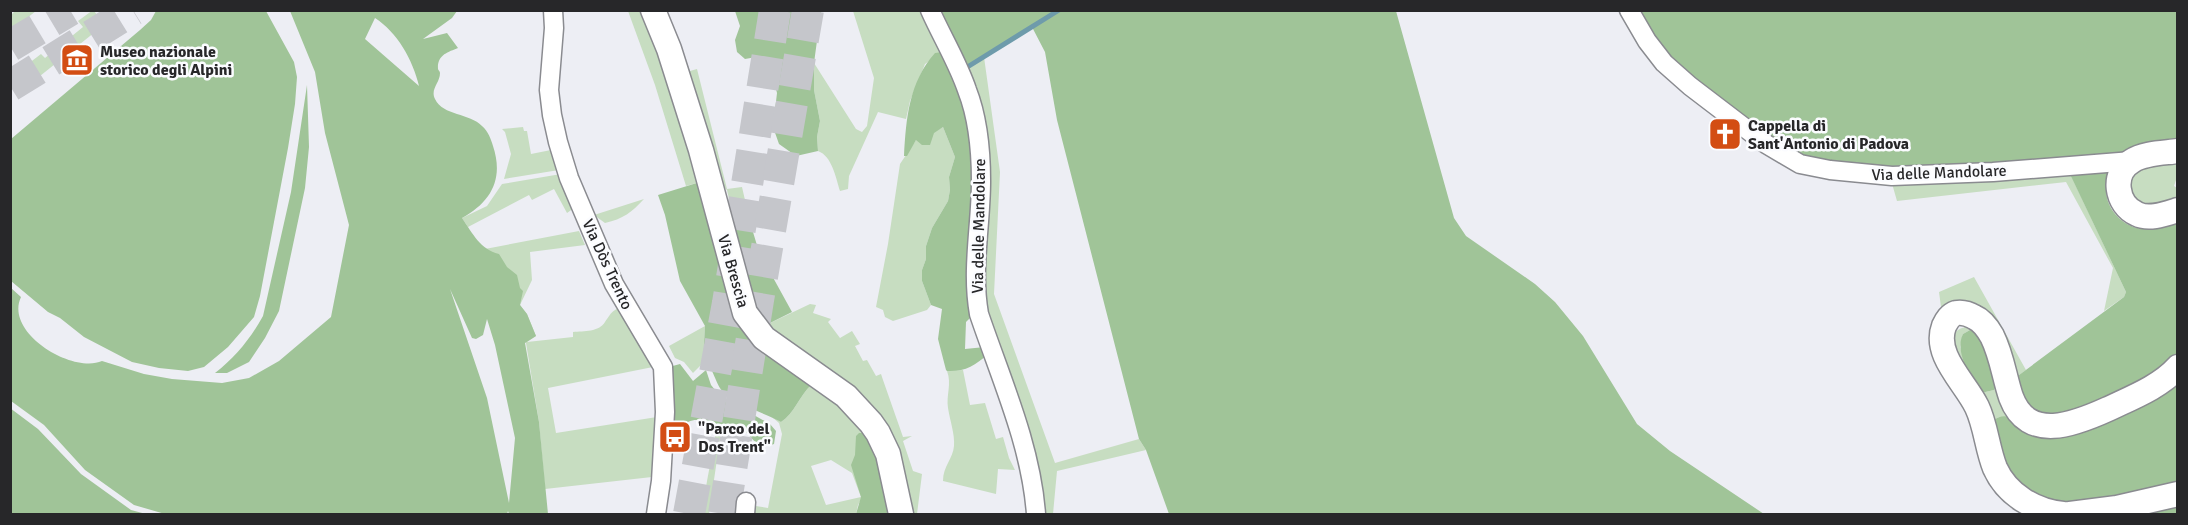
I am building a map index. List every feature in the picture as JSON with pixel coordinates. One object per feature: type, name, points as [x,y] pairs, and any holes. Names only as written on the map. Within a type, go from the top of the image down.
[{"type":"street","name":"Via Dòs Trento","points":[[553,10],[554,28],[549,90],[558,142],[569,178],[614,284],[663,367],[665,412],[657,514]]},
{"type":"street","name":"Via Brescia","points":[[653,10],[669,49],[701,150],[745,313],[764,338],[846,396],[871,423],[888,454],[901,514]]},
{"type":"street","name":"Via delle Mandolare","points":[[930,10],[967,89],[976,121],[981,179],[975,294],[979,314],[1026,456],[1034,488],[1036,514]]},
{"type":"street","name":"Via delle Mandolare","points":[[1629,10],[1647,41],[1664,63],[1690,86],[1766,144],[1800,164],[1830,171],[1892,176],[1993,172],[2132,160]]},
{"type":"street","points":[[2178,151],[2132,160],[2123,169],[2118,187],[2120,196],[2127,207],[2136,214],[2160,215],[2178,210]]},
{"type":"street","points":[[2063,514],[2032,507],[2007,485],[1995,469],[1977,408],[1945,354],[1941,336],[1948,319],[1957,313],[1965,313],[1979,320],[1989,331],[1998,347],[2016,408],[2035,423],[2048,427],[2067,425],[2090,417],[2142,393],[2178,367]]},
{"type":"street","points":[[2070,514],[2117,508],[2178,494]]},
{"type":"green space","points":[[93,10],[105,24],[35,80],[24,67],[41,54],[45,58],[83,27],[78,21]]},
{"type":"green space","points":[[15,11],[36,11],[18,25],[20,28],[11,36],[11,15]]},
{"type":"green space","points":[[156,11],[266,11],[294,62],[297,77],[288,148],[254,317],[228,347],[204,367],[188,371],[132,362],[84,337],[60,318],[48,312],[11,281],[11,139],[140,30],[151,20]]},
{"type":"green space","points":[[290,11],[457,11],[452,18],[423,39],[447,33],[458,48],[439,60],[440,73],[434,89],[435,99],[444,109],[477,122],[488,133],[493,146],[497,169],[493,188],[481,205],[462,218],[482,245],[499,254],[507,267],[517,275],[523,291],[520,305],[527,314],[536,336],[525,343],[539,422],[548,514],[509,514],[508,511],[507,514],[165,514],[134,505],[85,470],[44,425],[11,401],[11,288],[21,297],[18,311],[22,324],[44,347],[59,356],[75,362],[102,361],[144,374],[172,379],[222,383],[249,378],[279,361],[331,317],[349,225],[325,133],[315,72]],"holes":[[[375,18],[390,31],[403,48],[413,66],[419,86],[365,39]],[[450,289],[472,338],[476,339],[483,335],[487,319],[495,345],[515,438],[509,503],[487,398]]]},
{"type":"green space","points":[[628,11],[643,11],[667,71],[700,182],[686,186],[655,85]]},
{"type":"green space","points":[[659,11],[667,11],[690,71],[697,69],[727,189],[742,187],[750,222],[735,226],[727,190],[718,182]]},
{"type":"green space","points":[[735,11],[821,11],[814,63],[814,90],[820,121],[817,137],[818,151],[796,156],[779,144],[773,127],[777,93],[773,77],[762,56],[745,59],[737,52],[735,40],[740,26]]},
{"type":"green space","points":[[853,11],[921,11],[942,52],[925,64],[910,101],[906,119],[878,112],[849,176],[848,189],[840,191],[830,162],[818,151],[817,137],[820,121],[814,90],[814,63],[856,129],[862,132],[867,126],[874,78]]},
{"type":"green space","points":[[936,11],[1396,11],[1454,218],[1466,236],[1535,284],[1555,302],[1583,336],[1637,424],[1670,451],[1764,514],[1169,514],[1146,450],[1139,439],[1057,120],[1045,52],[1032,27],[969,66],[958,52]]},
{"type":"green space","points":[[1637,11],[2177,11],[2177,144],[2112,156],[2009,165],[1887,166],[1844,164],[1803,157],[1769,137],[1664,55]]},
{"type":"green space","points":[[942,52],[966,113],[976,179],[974,314],[966,322],[965,349],[985,347],[988,354],[969,367],[953,371],[946,370],[938,339],[942,309],[931,305],[922,281],[922,270],[932,228],[948,201],[949,177],[955,157],[943,127],[934,133],[930,145],[922,145],[916,140],[907,156],[904,156],[906,128],[914,89],[926,64],[935,53]]},
{"type":"green space","points":[[984,57],[1000,172],[994,294],[1055,463],[1139,439],[1146,450],[1057,471],[1053,514],[1040,514],[984,313],[973,85],[969,66]]},
{"type":"green space","points":[[307,85],[309,147],[305,188],[279,311],[249,362],[227,373],[215,373],[242,347],[263,316],[291,192]]},
{"type":"green space","points":[[523,127],[524,131],[527,131],[531,154],[551,150],[559,170],[504,179],[511,154],[505,132],[502,129]]},
{"type":"green space","points":[[943,127],[955,157],[949,177],[948,201],[932,228],[922,270],[922,281],[931,305],[927,310],[893,321],[885,317],[883,310],[876,307],[900,164],[916,140]]},
{"type":"green space","points":[[2177,160],[2177,177],[2174,186],[2177,188],[2178,201],[2151,206],[2141,204],[2136,200],[2128,188],[2132,174],[2138,168]]},
{"type":"green space","points":[[2112,165],[2106,188],[2107,196],[2112,210],[2123,222],[2145,229],[2177,221],[2178,360],[2174,366],[2056,421],[2029,411],[2015,378],[2124,297],[2126,292],[2069,172]]},
{"type":"green space","points":[[2068,169],[2126,292],[2124,297],[2104,311],[2113,268],[2066,182],[1897,201],[1891,180]]},
{"type":"green space","points":[[561,174],[574,208],[567,213],[554,189],[532,200],[529,195],[468,227],[462,218],[487,206],[502,184]]},
{"type":"green space","points":[[700,182],[722,262],[811,385],[786,419],[781,422],[729,397],[721,389],[710,368],[703,361],[705,326],[680,281],[665,215],[658,195]]},
{"type":"green space","points":[[644,199],[627,214],[605,223],[594,215]]},
{"type":"green space","points":[[750,222],[759,252],[792,312],[764,326],[749,293],[735,226]]},
{"type":"green space","points":[[579,231],[585,245],[530,252],[532,280],[520,305],[527,314],[536,336],[527,342],[573,337],[573,332],[595,329],[618,308],[653,367],[548,388],[556,433],[657,417],[652,477],[545,489],[539,422],[526,343],[485,249]]},
{"type":"green space","points":[[1974,277],[2026,370],[2015,378],[1966,302],[1954,301],[1941,307],[1939,292]]},
{"type":"green space","points":[[810,304],[816,305],[813,313],[831,319],[828,322],[840,338],[852,331],[860,344],[855,346],[863,361],[867,360],[876,376],[881,374],[903,437],[912,436],[903,441],[913,471],[922,474],[917,514],[908,514],[896,452],[764,326]]},
{"type":"green space","points":[[705,326],[703,361],[708,364],[701,365],[693,373],[684,362],[675,358],[669,346]]},
{"type":"green space","points":[[1965,327],[1970,330],[1963,334],[1960,347],[1967,372],[1956,354],[1952,341],[1957,330]]},
{"type":"green space","points":[[1970,330],[1977,334],[1986,347],[1996,386],[1994,390],[1981,393],[1965,365],[1961,341],[1963,334]]},
{"type":"green space","points":[[680,364],[693,381],[706,370],[711,385],[720,396],[770,424],[776,431],[774,444],[761,445],[741,428],[734,426],[716,432],[697,420],[688,422],[680,435],[674,418],[673,385],[669,367]]},
{"type":"green space","points":[[963,370],[970,405],[985,403],[996,439],[1003,437],[1015,470],[998,469],[996,494],[943,481],[954,446],[948,408],[947,371]]},
{"type":"green space","points":[[2177,383],[2177,484],[2079,507],[2036,498],[2006,468],[1993,421],[1999,417],[2011,417],[2043,436],[2064,436]]},
{"type":"green space","points":[[811,385],[829,397],[864,433],[880,465],[858,505],[856,514],[749,514],[749,505],[768,508],[782,434],[779,423],[772,417],[781,422],[786,419]],"holes":[[[831,460],[852,473],[861,497],[826,505],[811,466]]]},
{"type":"green space","points":[[1996,386],[2013,418],[1999,417],[1993,421],[1981,393],[1994,390]]},
{"type":"green space","points":[[10,408],[38,429],[81,474],[131,510],[146,514],[11,514]]},
{"type":"green space","points":[[716,432],[721,432],[709,514],[701,514]]},
{"type":"green space","points":[[864,433],[880,465],[890,514],[856,514],[861,497],[851,465],[855,455],[856,436]]},
{"type":"green space","points":[[2177,504],[2177,514],[2128,514]]},
{"type":"waterway","points":[[969,66],[1059,10]]},
{"type":"tunnel","points":[[10,46],[70,10]]},
{"type":"tunnel","points":[[10,86],[133,10]]},
{"type":"tunnel","points":[[689,514],[728,303],[775,10]]},
{"type":"tunnel","points":[[724,514],[808,10]]},
{"type":"place","name":"Museo nazionale storico degli Alpini","points":[[77,60]]},
{"type":"place","name":"Cappella di Sant'Antonio di Padova","points":[[1725,134]]},
{"type":"place","name":"\"Parco del Dos Trent\"","points":[[675,437]]}]
